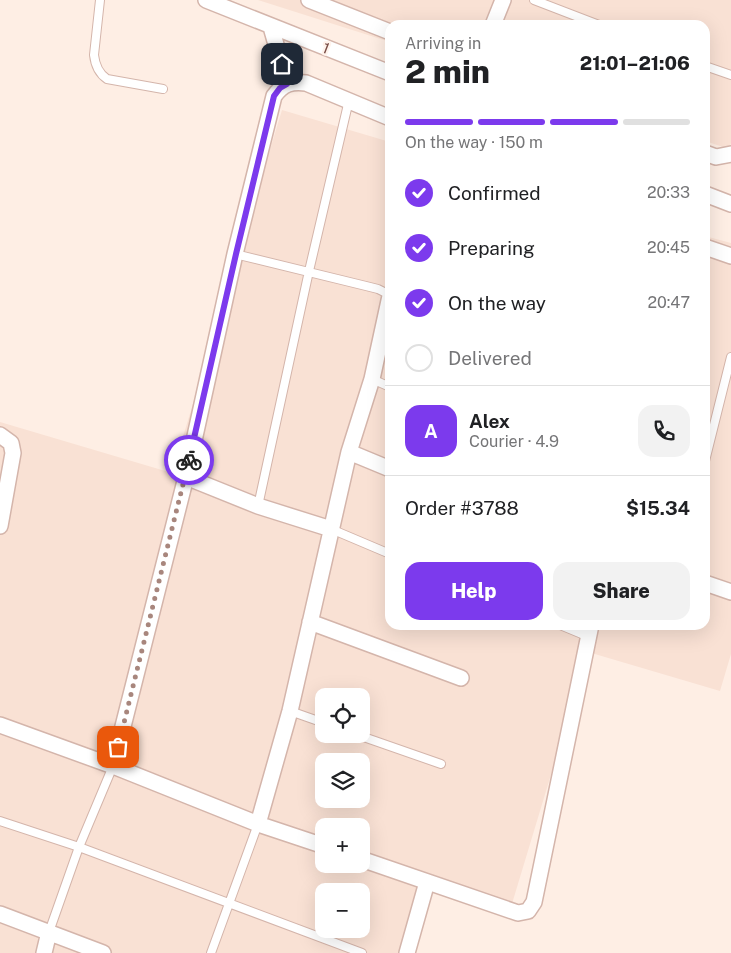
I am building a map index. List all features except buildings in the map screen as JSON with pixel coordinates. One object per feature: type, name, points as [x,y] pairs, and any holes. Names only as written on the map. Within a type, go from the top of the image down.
[{"type":"street","name":"1","points":[[206,0],[243,7],[271,26],[385,70]]},
{"type":"street","points":[[309,0],[385,30]]},
{"type":"street","points":[[495,20],[503,0]]},
{"type":"street","points":[[271,26],[287,84]]},
{"type":"street","points":[[113,766],[186,477],[274,96],[280,88],[287,84],[296,82],[306,83],[385,116]]},
{"type":"street","points":[[710,155],[716,157],[731,154]]},
{"type":"street","points":[[710,196],[731,204]]},
{"type":"street","points":[[710,249],[731,256]]},
{"type":"street","points":[[258,824],[290,711],[349,452],[372,380],[385,319]]},
{"type":"street","points":[[0,435],[11,443],[13,453],[0,523]]},
{"type":"street","points":[[349,452],[385,467]]},
{"type":"street","points":[[186,477],[258,506],[331,529]]},
{"type":"street","points":[[710,585],[731,592]]},
{"type":"street","points":[[310,622],[461,678]]},
{"type":"street","points":[[370,862],[518,913],[528,911],[534,902],[590,631]]},
{"type":"street","points":[[0,724],[113,766],[258,824],[315,843]]},
{"type":"street","points":[[407,953],[427,882]]},
{"type":"street","points":[[0,914],[103,953]]},
{"type":"street","points":[[44,953],[49,932]]},
{"type":"lane","points":[[100,0],[94,55],[95,63],[102,76],[107,79],[163,89]]},
{"type":"lane","points":[[534,0],[587,20]]},
{"type":"lane","points":[[710,68],[731,76]]},
{"type":"lane","points":[[258,506],[309,271],[349,100]]},
{"type":"lane","points":[[236,254],[309,271],[385,292]]},
{"type":"lane","points":[[710,441],[731,357]]},
{"type":"lane","points":[[372,380],[385,385]]},
{"type":"lane","points":[[331,529],[385,552]]},
{"type":"lane","points":[[290,711],[315,720]]},
{"type":"lane","points":[[370,739],[441,764]]},
{"type":"lane","points":[[49,932],[79,847],[113,766]]},
{"type":"lane","points":[[0,821],[79,847],[362,953]]},
{"type":"lane","points":[[211,953],[258,824]]},
{"type":"shaded area","points":[[258,0],[731,0],[731,143],[729,149],[710,143],[710,20],[385,20],[385,40]]},
{"type":"shaded area","points":[[282,110],[385,141],[385,630],[710,630],[710,237],[731,243],[731,654],[720,691],[588,652],[511,907],[434,884],[414,953],[0,953],[0,422],[172,473]]},
{"type":"way so far","points":[[118,747],[189,460]]},
{"type":"route","points":[[189,460],[274,96],[280,88],[287,84],[282,64]]}]
